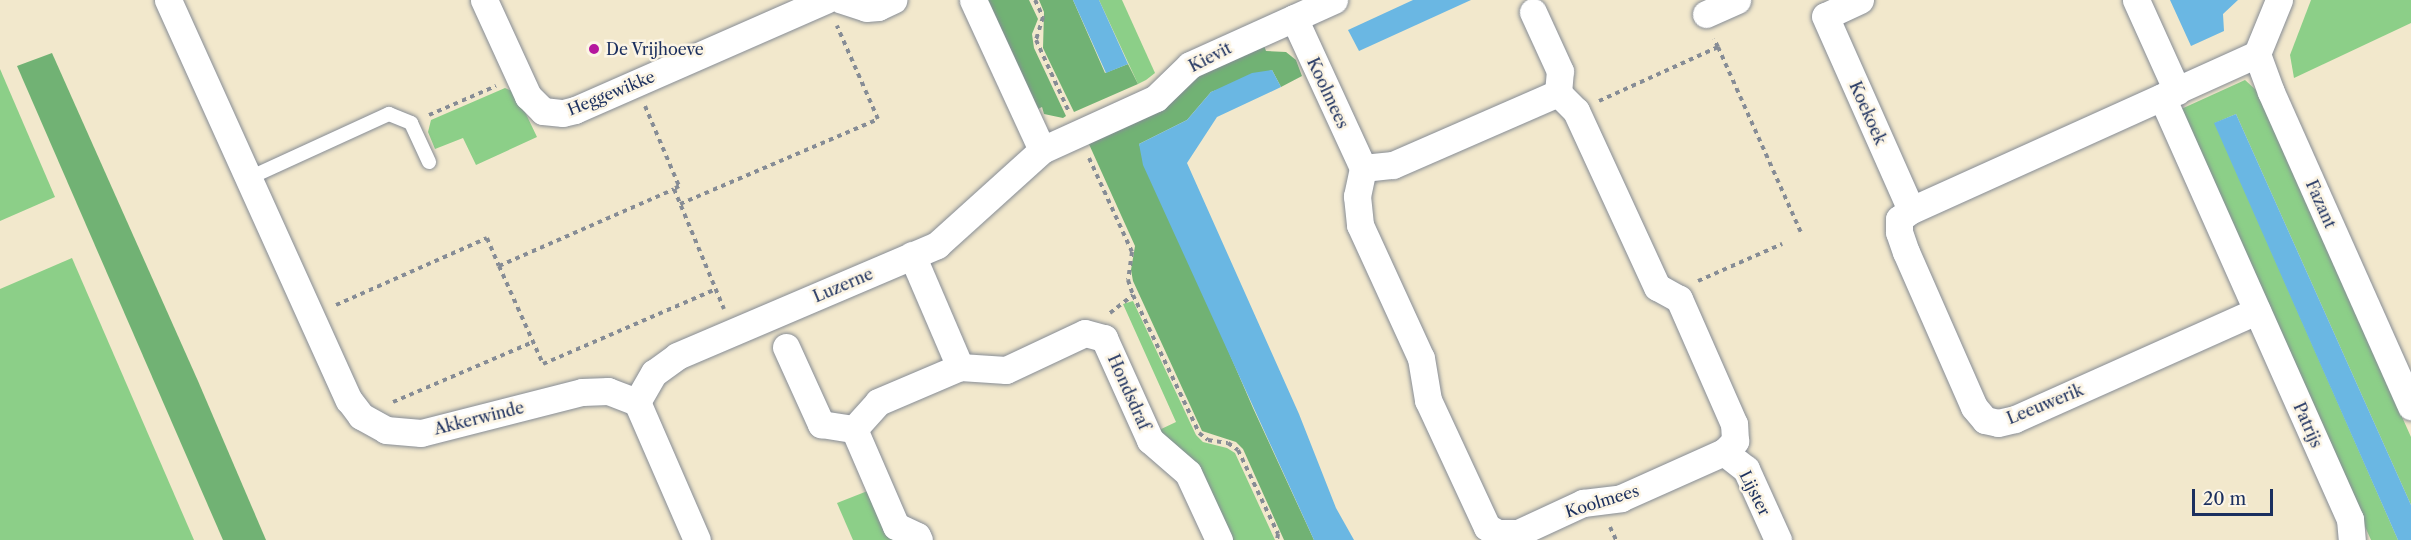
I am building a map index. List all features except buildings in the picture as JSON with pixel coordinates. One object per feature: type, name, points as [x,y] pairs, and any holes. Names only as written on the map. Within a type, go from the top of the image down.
[{"type":"street","name":"Akkerwinde","points":[[168,0],[349,400],[361,416],[386,430],[421,433],[582,392],[608,391],[637,402]]},
{"type":"street","name":"Heggewikke","points":[[484,0],[528,96],[543,111],[563,113],[575,110],[826,0]]},
{"type":"street","points":[[842,0],[866,8],[878,7],[893,0]]},
{"type":"street","points":[[973,0],[1042,150]]},
{"type":"street","points":[[1706,14],[1737,0]]},
{"type":"street","name":"Koekoek","points":[[1860,0],[1822,8],[1911,210]]},
{"type":"street","points":[[2136,0],[2170,94],[2257,311]]},
{"type":"street","points":[[1911,210],[2257,54],[2279,0]]},
{"type":"street","name":"Kievit","points":[[1042,150],[1156,98],[1190,65],[1325,2]]},
{"type":"street","points":[[1533,12],[1560,71],[1567,102],[1657,287],[1679,299],[1734,424],[1735,441],[1724,452]]},
{"type":"street","name":"Koolmees","points":[[1294,18],[1363,168],[1357,196],[1360,225],[1421,358],[1428,400],[1487,527],[1499,537],[1518,533],[1582,503],[1621,498],[1724,452]]},
{"type":"street","name":"Fazant","points":[[2257,54],[2271,92],[2411,406]]},
{"type":"street","points":[[1363,168],[1393,165],[1567,102]]},
{"type":"street","name":"Luzerne","points":[[637,402],[654,373],[677,356],[937,245],[1042,150]]},
{"type":"street","name":"Leeuwerik","points":[[1911,210],[1899,219],[1906,252],[1974,407],[1985,420],[1998,423],[2014,420],[2257,311]]},
{"type":"street","points":[[912,255],[960,367]]},
{"type":"street","name":"Patrijs","points":[[2257,311],[2350,519],[2352,540]]},
{"type":"street","name":"Hondsdraf","points":[[854,429],[878,402],[960,367],[1006,369],[1084,333],[1104,338],[1150,440],[1188,473],[1219,540]]},
{"type":"street","points":[[786,347],[821,424],[854,429],[896,526],[917,536],[919,540]]},
{"type":"street","points":[[637,402],[697,540]]},
{"type":"street","name":"Lijster","points":[[1724,452],[1746,469],[1778,540]]},
{"type":"lane","points":[[249,178],[389,114],[411,123],[429,162]]},
{"type":"path","points":[[680,204],[878,119],[826,0]]},
{"type":"path","points":[[1035,0],[1043,18],[1036,40],[1132,252],[1128,280],[1133,295],[1198,433],[1208,440],[1228,443],[1238,450],[1278,534],[1277,540]]},
{"type":"path","points":[[1706,14],[1718,47],[1802,236]]},
{"type":"path","points":[[1567,102],[1718,47]]},
{"type":"path","points":[[411,123],[519,76]]},
{"type":"path","points":[[499,266],[679,186],[635,84]]},
{"type":"path","points":[[674,189],[734,331]]},
{"type":"path","points":[[311,316],[487,238],[543,364],[716,289]]},
{"type":"path","points":[[1670,294],[1782,244]]},
{"type":"path","points":[[361,416],[533,342]]},
{"type":"green space","points":[[984,0],[1029,0],[1038,19],[1032,34],[1034,48],[1066,116],[1063,118],[1044,114],[1042,107],[1034,111]]},
{"type":"green space","points":[[1039,0],[1073,0],[1105,73],[1128,64],[1138,84],[1074,112],[1043,48],[1044,12]]},
{"type":"green space","points":[[1099,0],[1122,0],[1155,73],[1146,80],[1138,84]]},
{"type":"green space","points":[[2311,0],[2411,0],[2411,23],[2294,78],[2290,55]]},
{"type":"green space","points":[[1263,43],[1266,51],[1286,52],[1296,60],[1302,76],[1281,87],[1272,70],[1211,92],[1187,120],[1139,144],[1253,408],[1314,540],[1284,540],[1243,449],[1236,442],[1202,431],[1133,281],[1131,270],[1135,246],[1088,142],[1197,74]]},
{"type":"green space","points":[[52,53],[266,540],[223,540],[17,66]]},
{"type":"green space","points":[[0,69],[55,197],[0,221]]},
{"type":"green space","points":[[2245,80],[2256,90],[2411,437],[2411,505],[2236,114],[2215,123],[2398,540],[2371,540],[2179,110]]},
{"type":"green space","points":[[505,88],[516,93],[537,137],[476,165],[463,138],[435,149],[428,132],[431,120]]},
{"type":"green space","points":[[72,258],[194,540],[0,540],[0,289]]},
{"type":"green space","points":[[1133,301],[1196,435],[1203,442],[1227,448],[1235,453],[1275,540],[1230,540],[1157,431],[1176,422],[1123,304]]},
{"type":"green space","points":[[870,490],[907,540],[853,540],[837,503]]},
{"type":"water","points":[[1073,0],[1099,0],[1128,64],[1106,73]]},
{"type":"water","points":[[1413,0],[1471,0],[1359,51],[1348,30]]},
{"type":"water","points":[[2170,0],[2238,0],[2223,14],[2224,31],[2191,46]]},
{"type":"water","points":[[1272,70],[1281,87],[1217,117],[1187,163],[1299,414],[1336,508],[1354,540],[1314,540],[1143,165],[1139,144],[1187,120],[1211,92],[1252,73]]},
{"type":"water","points":[[2236,114],[2411,505],[2411,540],[2398,540],[2214,123]]},
{"type":"place","name":"De Vrijhoeve","points":[[594,49]]}]
